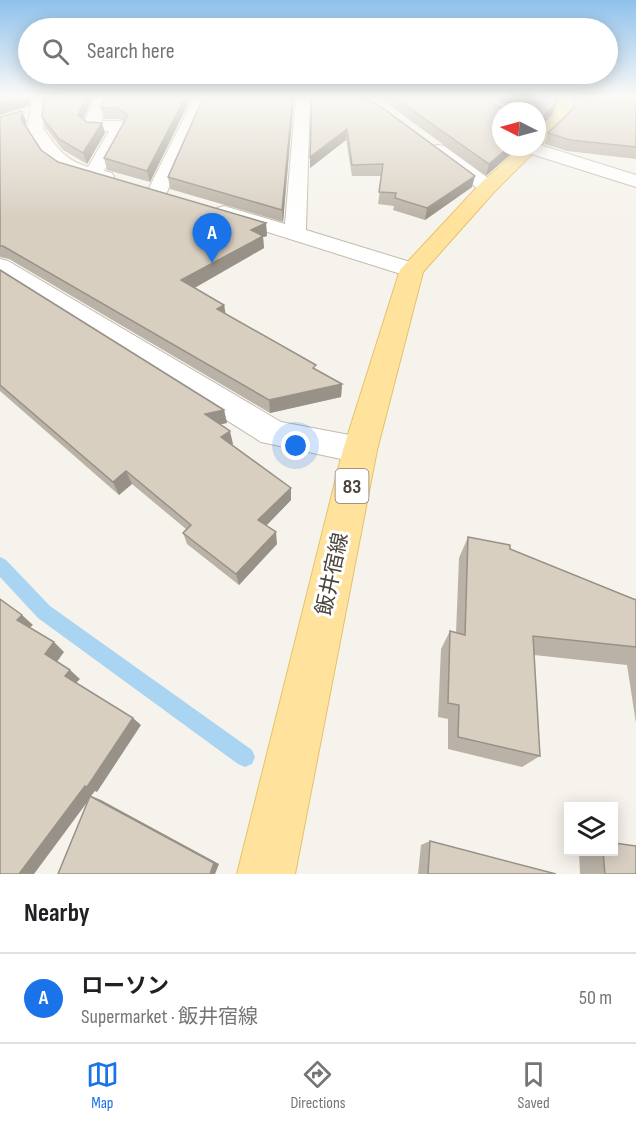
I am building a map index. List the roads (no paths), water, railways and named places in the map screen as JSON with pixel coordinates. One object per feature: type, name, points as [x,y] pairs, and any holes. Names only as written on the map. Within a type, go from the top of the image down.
[{"type":"main road","name":"飯井宿線","points":[[266,874],[360,450],[412,270],[488,187],[521,156]]},
{"type":"street","points":[[41,137],[53,156],[69,167],[180,199]]},
{"type":"street","points":[[93,174],[114,137]]},
{"type":"street","points":[[157,192],[183,137]]},
{"type":"street","points":[[295,233],[301,137]]},
{"type":"street","points":[[426,141],[488,187]]},
{"type":"street","points":[[546,146],[636,181]]},
{"type":"street","points":[[203,206],[412,270]]},
{"type":"street","points":[[0,266],[273,433],[360,450]]},
{"type":"waterway","points":[[0,565],[44,612],[245,757]]},
{"type":"place","name":"ローソン","points":[[212,263]]}]
